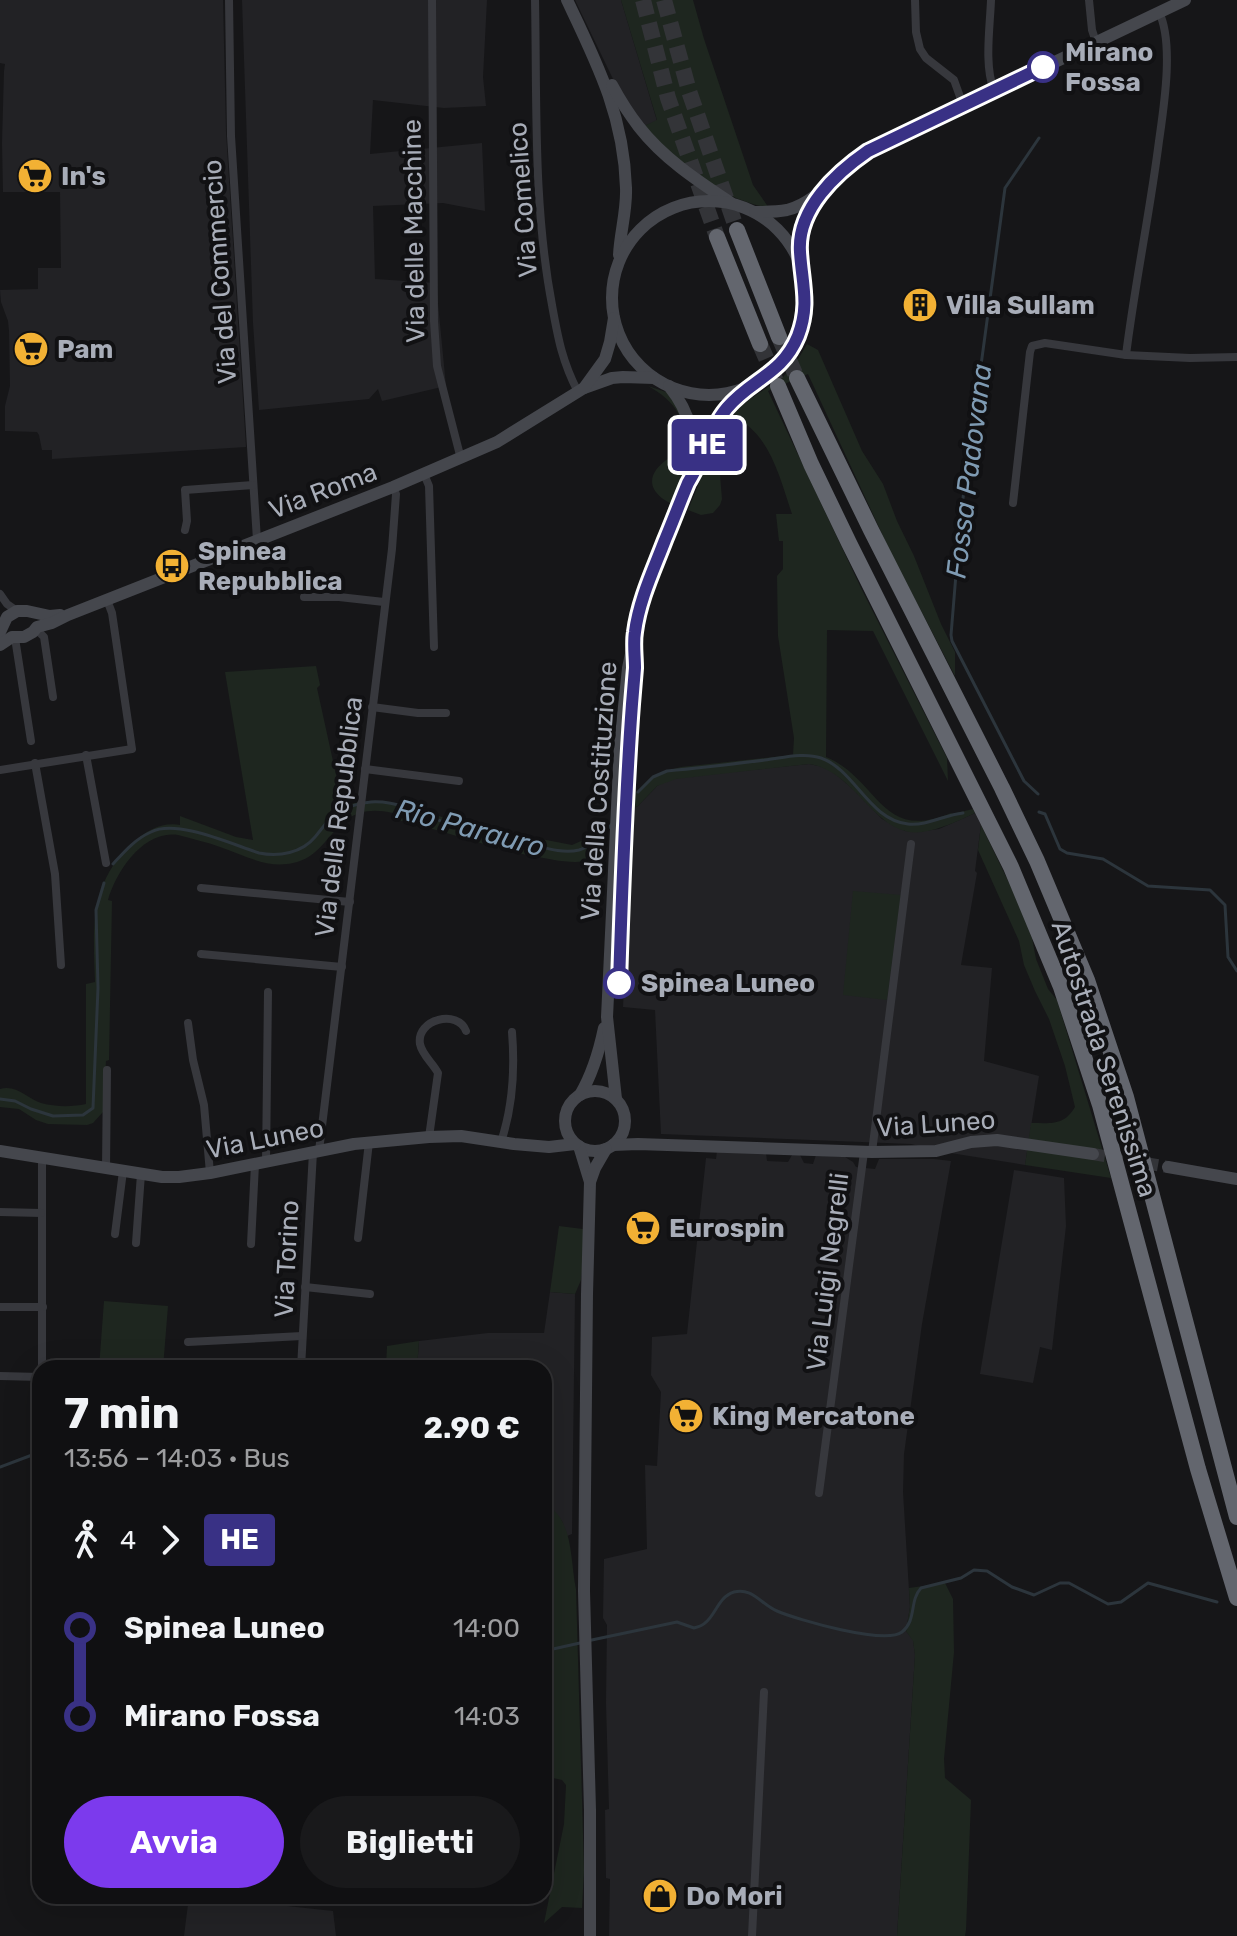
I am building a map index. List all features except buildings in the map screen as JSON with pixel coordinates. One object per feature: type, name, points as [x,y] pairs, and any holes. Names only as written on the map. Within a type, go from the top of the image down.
[{"type":"highway","points":[[737,230],[779,337]]},
{"type":"highway","points":[[717,237],[760,344]]},
{"type":"highway","name":"Autostrada Serenissima","points":[[797,378],[1008,800],[1087,980],[1126,1097],[1237,1517]]},
{"type":"highway","name":"Autostrada Serenissima","points":[[778,386],[836,517],[1011,867],[1061,987],[1100,1105],[1198,1469],[1237,1598]]},
{"type":"main road","points":[[567,0],[596,60],[616,112],[625,162],[627,192],[619,263],[612,289],[614,318],[625,346],[636,362],[654,378],[694,394],[727,395],[745,389],[778,367],[793,347],[805,312],[801,234],[826,187]]},
{"type":"main road","points":[[752,212],[792,209],[826,187],[868,151],[1185,0]]},
{"type":"main road","points":[[596,60],[631,115],[657,147],[733,205]]},
{"type":"main road","points":[[619,263],[628,244],[640,230],[667,211],[693,203],[718,202],[752,212],[768,221],[794,252],[802,273]]},
{"type":"main road","points":[[581,390],[605,359],[614,318]]},
{"type":"main road","points":[[581,390],[612,378],[654,378]]},
{"type":"main road","points":[[669,386],[686,410],[691,429],[693,456],[689,482]]},
{"type":"main road","points":[[689,482],[717,421],[745,389]]},
{"type":"main road","name":"Via Roma","points":[[6,630],[24,637],[36,628],[461,459],[523,427],[581,390]]},
{"type":"main road","name":"Via della Costituzione","points":[[616,1099],[607,1017],[620,745],[628,668],[646,592],[689,482]]},
{"type":"main road","name":"Via Roma","points":[[0,645],[6,630],[8,608],[50,616],[68,615]]},
{"type":"main road","points":[[32,612],[37,619],[36,628]]},
{"type":"main road","name":"Via della Costituzione","points":[[580,1095],[593,1071],[607,1017]]},
{"type":"main road","points":[[590,1182],[565,1119],[572,1101],[589,1091],[598,1091],[616,1099],[622,1107],[625,1124],[621,1136],[595,1168],[590,1182],[584,1634],[590,1810],[590,1936]]},
{"type":"main road","points":[[625,1124],[638,1144]]},
{"type":"main road","points":[[539,1145],[557,1139],[566,1128]]},
{"type":"main road","name":"Via Luneo","points":[[0,1151],[106,1169],[179,1177],[369,1142],[429,1137],[461,1136],[549,1147],[577,1145]]},
{"type":"main road","name":"Via Luneo","points":[[610,1147],[638,1144],[868,1152],[936,1151],[971,1142],[997,1140],[1093,1154]]},
{"type":"main road","points":[[577,1145],[591,1151],[610,1147]]},
{"type":"main road","points":[[1168,1167],[1237,1179]]},
{"type":"street","name":"Via del Commercio","points":[[229,0],[231,136],[257,540]]},
{"type":"street","name":"Via delle Macchine","points":[[432,0],[434,321],[437,366],[461,459]]},
{"type":"street","name":"Via Comelico","points":[[535,0],[539,190],[544,253],[562,357],[581,390]]},
{"type":"street","points":[[915,0],[920,49],[933,65],[954,80],[963,105]]},
{"type":"street","points":[[991,0],[989,65],[994,90]]},
{"type":"street","points":[[1089,0],[1096,42]]},
{"type":"street","points":[[1126,355],[1154,183],[1166,85],[1165,37],[1159,12]]},
{"type":"street","points":[[1013,503],[1032,346],[1045,343],[1126,355],[1237,357]]},
{"type":"street","points":[[424,474],[429,486],[434,647]]},
{"type":"street","points":[[185,530],[185,490],[253,485]]},
{"type":"street","name":"Via della Repubblica","points":[[316,1152],[342,967],[392,549],[396,494],[393,487]]},
{"type":"street","points":[[0,594],[8,608]]},
{"type":"street","points":[[304,597],[384,602]]},
{"type":"street","points":[[0,770],[132,749],[112,613],[107,600]]},
{"type":"street","points":[[36,628],[44,637],[53,697]]},
{"type":"street","points":[[6,630],[31,741]]},
{"type":"street","points":[[372,707],[446,713]]},
{"type":"street","points":[[86,755],[106,863]]},
{"type":"street","points":[[35,763],[55,874],[61,965]]},
{"type":"street","points":[[365,769],[459,781]]},
{"type":"street","name":"Via Luigi Negrelli","points":[[819,1493],[911,844]]},
{"type":"street","points":[[201,888],[350,902]]},
{"type":"street","points":[[201,954],[342,967]]},
{"type":"street","points":[[251,1244],[260,1163],[268,992]]},
{"type":"street","points":[[429,1137],[438,1073],[422,1051],[420,1035],[426,1025],[438,1020],[459,1021],[466,1031]]},
{"type":"street","points":[[188,1023],[204,1105],[210,1173]]},
{"type":"street","points":[[501,1142],[512,1095],[512,1032]]},
{"type":"street","points":[[106,1169],[107,1070]]},
{"type":"street","points":[[358,1238],[369,1142]]},
{"type":"street","name":"Via Torino","points":[[301,1360],[316,1152]]},
{"type":"street","points":[[42,1158],[42,1360]]},
{"type":"street","points":[[115,1234],[123,1171]]},
{"type":"street","points":[[136,1243],[141,1174]]},
{"type":"street","points":[[0,1212],[41,1213]]},
{"type":"street","points":[[305,1287],[370,1294]]},
{"type":"street","points":[[0,1307],[43,1307]]},
{"type":"street","points":[[188,1342],[302,1336]]},
{"type":"street","points":[[0,1376],[32,1377]]},
{"type":"street","points":[[752,1936],[764,1692]]},
{"type":"shaded area","points":[[0,0],[223,0],[226,132],[246,447],[52,459],[52,450],[42,450],[37,432],[5,431],[5,406],[10,386],[9,331],[0,290],[38,289],[38,268],[61,268],[60,192],[3,192],[5,64],[0,63]]},
{"type":"shaded area","points":[[242,0],[487,0],[483,77],[486,106],[444,108],[373,100],[370,154],[482,143],[485,211],[443,203],[373,206],[375,279],[436,283],[446,386],[382,401],[378,389],[369,399],[259,410]]},
{"type":"shaded area","points":[[575,0],[621,0],[657,121],[644,126],[614,81]]},
{"type":"shaded area","points":[[621,0],[693,0],[753,185],[769,208],[715,188],[671,154],[644,126],[657,120]]},
{"type":"shaded area","points":[[807,344],[818,350],[862,451],[883,484],[955,652],[955,676],[890,551],[808,374],[768,391],[861,588],[947,758],[948,781],[873,631],[827,630],[826,757],[844,767],[894,814],[909,820],[927,820],[973,809],[975,813],[936,829],[906,831],[891,825],[840,778],[826,769],[809,764],[676,779],[657,786],[633,808],[634,795],[638,790],[651,777],[662,772],[681,767],[793,755],[794,738],[778,636],[777,576],[783,569],[783,541],[779,541],[776,514],[792,514],[765,445],[745,423],[732,416],[747,401],[783,377]]},
{"type":"shaded area","points":[[648,386],[666,392],[674,399],[688,442],[685,470],[672,504],[658,495],[652,481],[656,470],[680,441],[681,422],[673,405]]},
{"type":"shaded area","points":[[713,449],[718,451],[722,499],[713,513],[701,515],[688,510]]},
{"type":"shaded area","points":[[316,666],[320,685],[317,688],[340,793],[327,818],[346,806],[362,802],[391,802],[437,815],[462,826],[463,818],[506,832],[572,845],[605,827],[605,853],[583,861],[559,861],[393,819],[393,813],[373,811],[346,821],[318,850],[293,863],[274,864],[256,860],[178,835],[153,839],[124,866],[108,900],[112,901],[109,1060],[106,1061],[103,1112],[87,1125],[48,1124],[19,1109],[0,1107],[0,1089],[6,1088],[47,1104],[86,1104],[86,984],[95,982],[95,924],[101,889],[119,857],[150,831],[161,826],[180,825],[180,816],[236,837],[253,840],[225,672]]},
{"type":"shaded area","points":[[809,764],[832,771],[882,819],[905,831],[939,829],[975,813],[981,825],[977,873],[961,965],[992,968],[984,1061],[1039,1076],[1025,1165],[911,1144],[661,1134],[655,1010],[623,1007],[633,808],[665,781]]},
{"type":"shaded area","points":[[981,825],[1012,889],[1048,989],[1057,1000],[1111,1178],[1025,1165],[1031,1123],[1062,1120],[1075,1107],[1049,1019],[1024,965],[1019,941],[978,850]]},
{"type":"shaded area","points":[[853,891],[901,895],[887,1000],[843,995]]},
{"type":"shaded area","points":[[717,1151],[766,1153],[767,1161],[788,1162],[792,1155],[800,1155],[804,1163],[813,1164],[816,1155],[845,1157],[856,1167],[875,1169],[879,1159],[951,1161],[922,1324],[904,1454],[903,1492],[910,1607],[906,1631],[913,1640],[915,1655],[897,1936],[609,1936],[604,1559],[647,1549],[645,1465],[657,1466],[661,1392],[651,1375],[652,1337],[687,1334],[706,1158],[716,1159]]},
{"type":"shaded area","points":[[1014,1170],[1064,1178],[1066,1226],[1052,1350],[1040,1347],[1033,1383],[980,1374]]},
{"type":"shaded area","points":[[559,1226],[583,1229],[581,1280],[575,1294],[550,1292]]},
{"type":"shaded area","points":[[550,1292],[575,1294],[572,1534],[567,1536],[562,1521],[552,1510],[552,1360],[418,1360],[419,1341],[488,1333],[544,1333]]},
{"type":"shaded area","points":[[104,1301],[168,1306],[164,1360],[100,1360]]},
{"type":"shaded area","points":[[419,1341],[418,1360],[386,1360],[387,1346]]},
{"type":"shaded area","points":[[552,1509],[566,1529],[576,1589],[584,1870],[582,1908],[562,1907],[544,1923],[548,1904],[552,1904],[552,1883],[564,1824],[566,1785],[562,1780],[552,1778]]},
{"type":"shaded area","points":[[945,1583],[953,1599],[954,1652],[945,1778],[971,1800],[966,1930],[965,1936],[897,1936],[915,1655],[913,1641],[906,1631],[909,1588]]},
{"type":"shaded area","points":[[188,1904],[269,1904],[333,1911],[336,1936],[184,1936]]},
{"type":"waterway","name":"Fossa Padovana","points":[[1038,794],[1024,781],[951,635],[961,513],[1005,188],[1039,138]]},
{"type":"waterway","name":"Rio Parauro","points":[[638,792],[653,777],[667,771],[807,756],[833,764],[872,805],[894,821],[915,824],[963,813]]},
{"type":"waterway","name":"Rio Parauro","points":[[113,864],[140,838],[162,829],[204,834],[259,853],[290,852],[304,847],[340,812],[371,802],[407,807],[480,836],[561,851],[584,848],[613,823]]},
{"type":"waterway","name":"Rio Parauro","points":[[1039,812],[1045,814],[1060,849],[1067,853],[1103,859],[1148,886],[1210,890],[1225,905],[1228,957],[1237,971]]},
{"type":"waterway","name":"Rio Parauro","points":[[0,1099],[15,1101],[53,1116],[83,1115],[93,1108],[98,988],[96,910],[104,883]]},
{"type":"waterway","points":[[0,1467],[32,1455]]},
{"type":"waterway","points":[[587,1641],[677,1622],[698,1627],[709,1620],[724,1598],[740,1591],[752,1594],[777,1611],[803,1620],[841,1630],[893,1635],[907,1627],[921,1588],[961,1578],[974,1570],[987,1571],[1012,1587],[1034,1595],[1060,1583],[1069,1583],[1108,1604],[1121,1602],[1148,1583],[1217,1602]]},
{"type":"waterway","points":[[552,1649],[580,1643]]},
{"type":"tunnel","points":[[643,0],[668,98],[717,237]]},
{"type":"tunnel","points":[[664,0],[689,91],[737,230]]},
{"type":"tunnel","points":[[779,337],[797,378]]},
{"type":"tunnel","points":[[760,344],[778,386]]},
{"type":"tunnel","points":[[1093,1154],[1168,1167]]},
{"type":"bus line","name":"HE","points":[[619,983],[635,632],[642,602],[689,482],[717,421],[745,389],[778,367],[793,347],[806,301],[800,250],[805,222],[826,187],[868,151],[1043,67]]},
{"type":"place","name":"Mirano Fossa","points":[[1043,67]]},
{"type":"place","name":"In's","points":[[35,176]]},
{"type":"place","name":"Villa Sullam","points":[[920,305]]},
{"type":"place","name":"Pam","points":[[31,349]]},
{"type":"place","name":"Spinea Repubblica","points":[[172,566]]},
{"type":"place","name":"Spinea Luneo","points":[[619,983]]},
{"type":"place","name":"Eurospin","points":[[643,1228]]},
{"type":"place","name":"King Mercatone","points":[[686,1416]]},
{"type":"place","name":"Do Mori","points":[[660,1896]]}]
